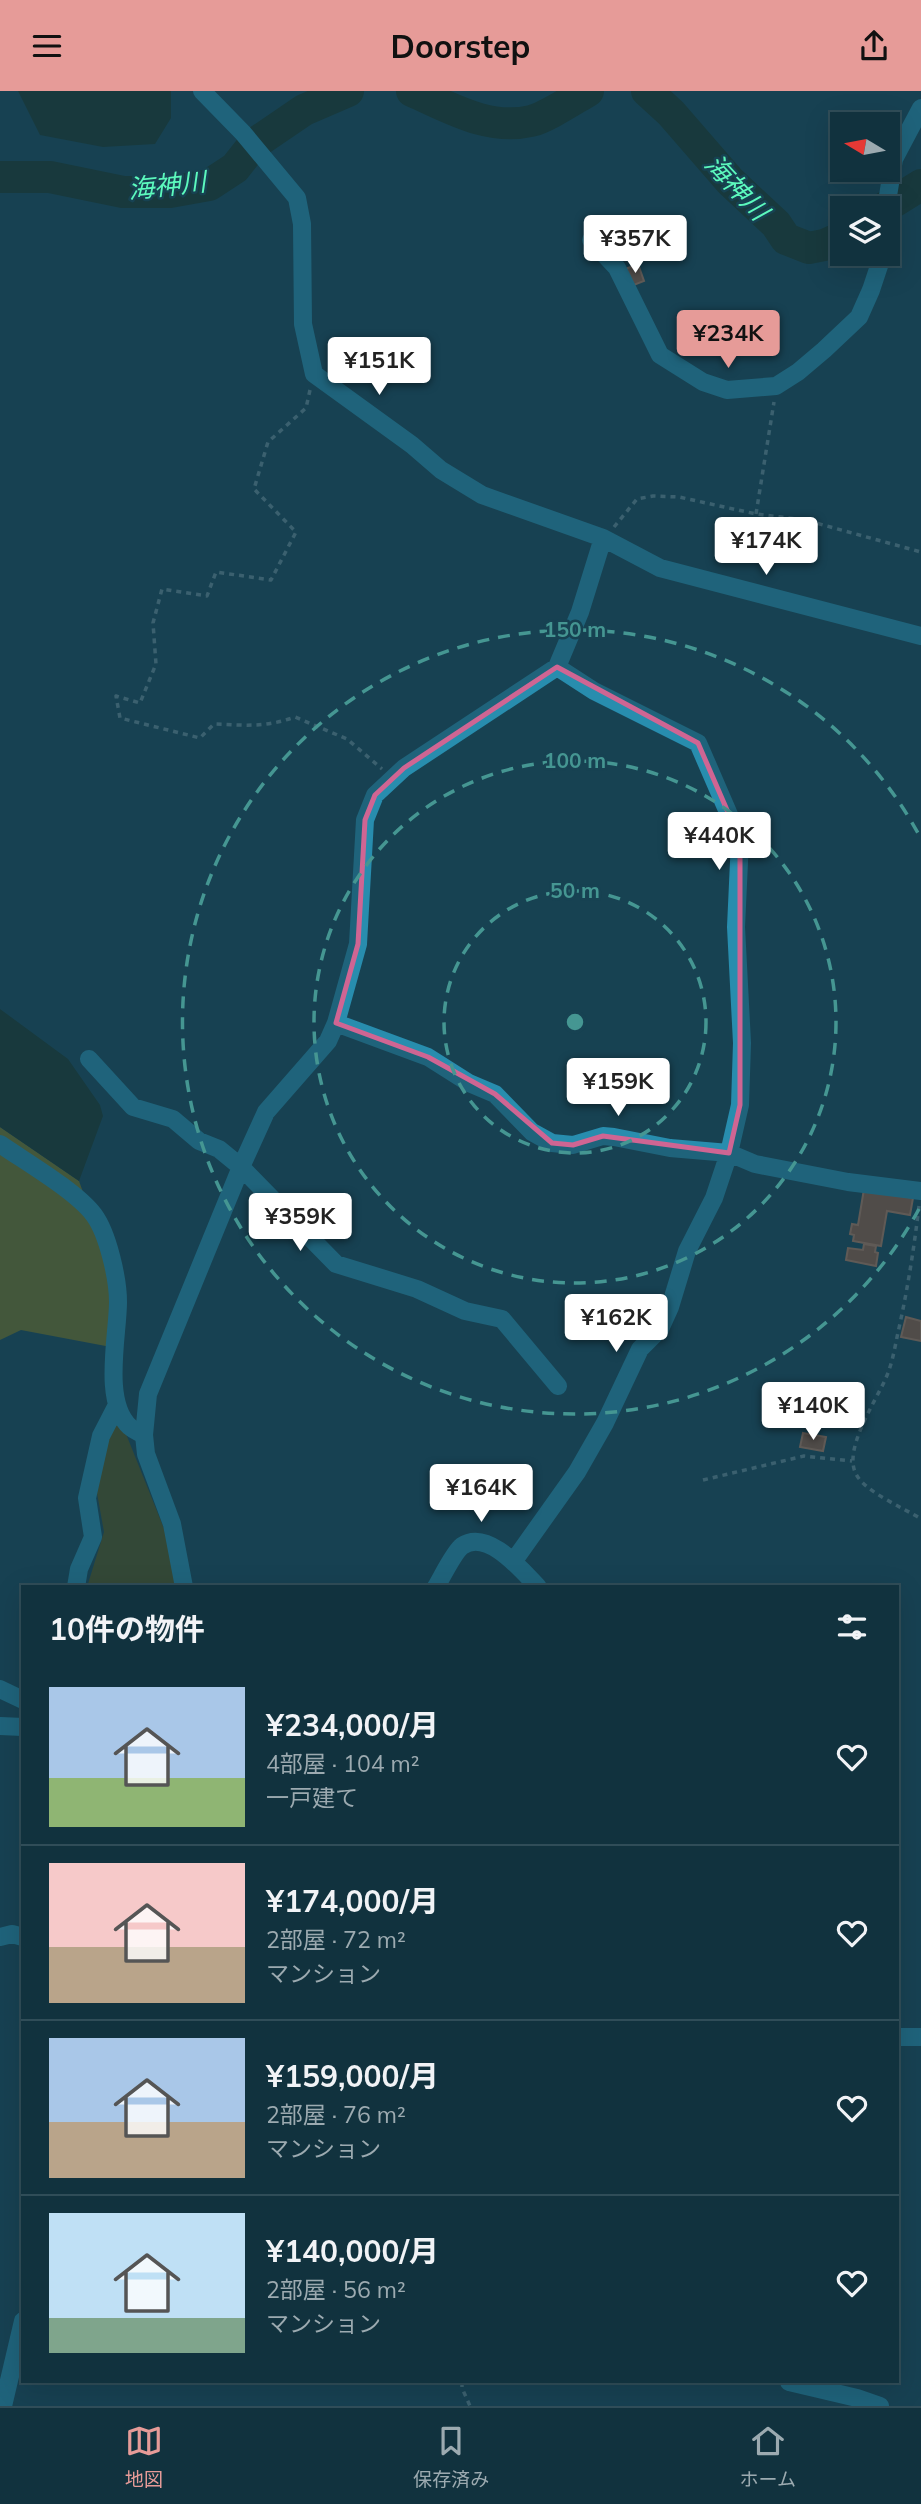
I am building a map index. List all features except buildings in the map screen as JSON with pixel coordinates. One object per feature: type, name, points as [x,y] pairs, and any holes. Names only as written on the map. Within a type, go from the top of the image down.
[{"type":"street","points":[[202,91],[281,177],[296,198],[302,224],[303,324],[314,374],[412,445],[441,470],[482,495],[603,538],[660,568],[921,636]]},
{"type":"street","points":[[888,196],[894,159],[921,108]]},
{"type":"street","points":[[592,240],[617,268],[660,355],[703,382],[727,390],[776,386],[798,372],[859,317],[880,266]]},
{"type":"street","points":[[184,1585],[172,1524],[146,1454],[144,1435],[148,1394],[266,1112],[328,1041],[336,1023],[358,944],[365,820],[375,795],[404,768],[557,667],[580,612],[603,538]]},
{"type":"street","points":[[513,1562],[577,1472],[605,1423],[640,1349],[660,1329],[670,1307],[687,1251],[714,1198],[729,1153],[740,1105],[742,1043],[736,927],[740,840],[698,743],[594,691],[557,667]]},
{"type":"street","points":[[336,1023],[428,1057],[469,1083],[495,1094],[532,1132],[552,1143],[573,1145],[603,1136],[670,1148],[729,1153],[755,1164],[848,1182],[921,1191]]},
{"type":"street","points":[[89,1059],[133,1107],[173,1119],[192,1136],[219,1149],[241,1167],[336,1264],[417,1289],[465,1311],[502,1319],[558,1386]]},
{"type":"street","points":[[0,1145],[65,1189],[95,1216],[114,1263],[118,1302],[113,1357],[117,1405],[129,1427],[144,1435]]},
{"type":"street","points":[[76,1585],[79,1569],[93,1537],[87,1498],[101,1436],[117,1405]]},
{"type":"street","points":[[437,1585],[461,1547],[471,1542],[497,1548],[536,1585]]},
{"type":"street","points":[[0,1689],[21,1699]]},
{"type":"street","points":[[0,1726],[21,1727]]},
{"type":"street","points":[[0,1937],[12,1934],[21,1936]]},
{"type":"street","points":[[899,2037],[921,2037]]},
{"type":"street","points":[[4,2406],[21,2330]]},
{"type":"street","points":[[793,2383],[880,2406]]},
{"type":"path","points":[[314,374],[306,408],[268,442],[254,489],[296,532],[271,580],[216,572],[207,596],[162,589],[153,622],[156,664],[139,703],[116,696],[120,718],[200,738],[214,725],[254,727],[295,717],[347,739],[393,778]]},
{"type":"path","points":[[756,514],[776,386]]},
{"type":"path","points":[[603,538],[637,499],[653,496],[805,520],[921,552]]},
{"type":"path","points":[[921,1191],[912,1269],[892,1360],[866,1416],[852,1461],[856,1474],[866,1486],[921,1519]]},
{"type":"path","points":[[703,1480],[804,1456],[852,1461]]},
{"type":"path","points":[[462,2383],[470,2406]]},
{"type":"highlighted area","points":[[557,667],[698,743],[740,840],[740,1105],[729,1153],[603,1136],[573,1145],[552,1143],[495,1094],[428,1057],[336,1023],[358,944],[365,820],[375,795],[404,768]]},
{"type":"shaded area","points":[[18,91],[171,91],[171,118],[155,144],[103,147],[40,135]]},
{"type":"shaded area","points":[[0,1009],[68,1059],[100,1105],[103,1116],[79,1181],[0,1127]]},
{"type":"shaded area","points":[[0,1127],[79,1181],[116,1284],[111,1347],[21,1330],[0,1340]]},
{"type":"shaded area","points":[[120,1419],[165,1531],[176,1585],[88,1585],[104,1532],[97,1493],[108,1437]]},
{"type":"waterway","name":"海神川","points":[[0,177],[50,177],[123,192],[170,192],[209,185],[235,168],[254,144],[304,110],[348,91]]},
{"type":"waterway","name":"海神川","points":[[412,91],[469,116],[499,123],[531,121],[588,91]]},
{"type":"waterway","name":"海神川","points":[[647,91],[671,113],[730,181],[776,224],[786,239],[809,248],[830,242]]},
{"type":"waterway","name":"海神川","points":[[900,198],[921,185]]}]
